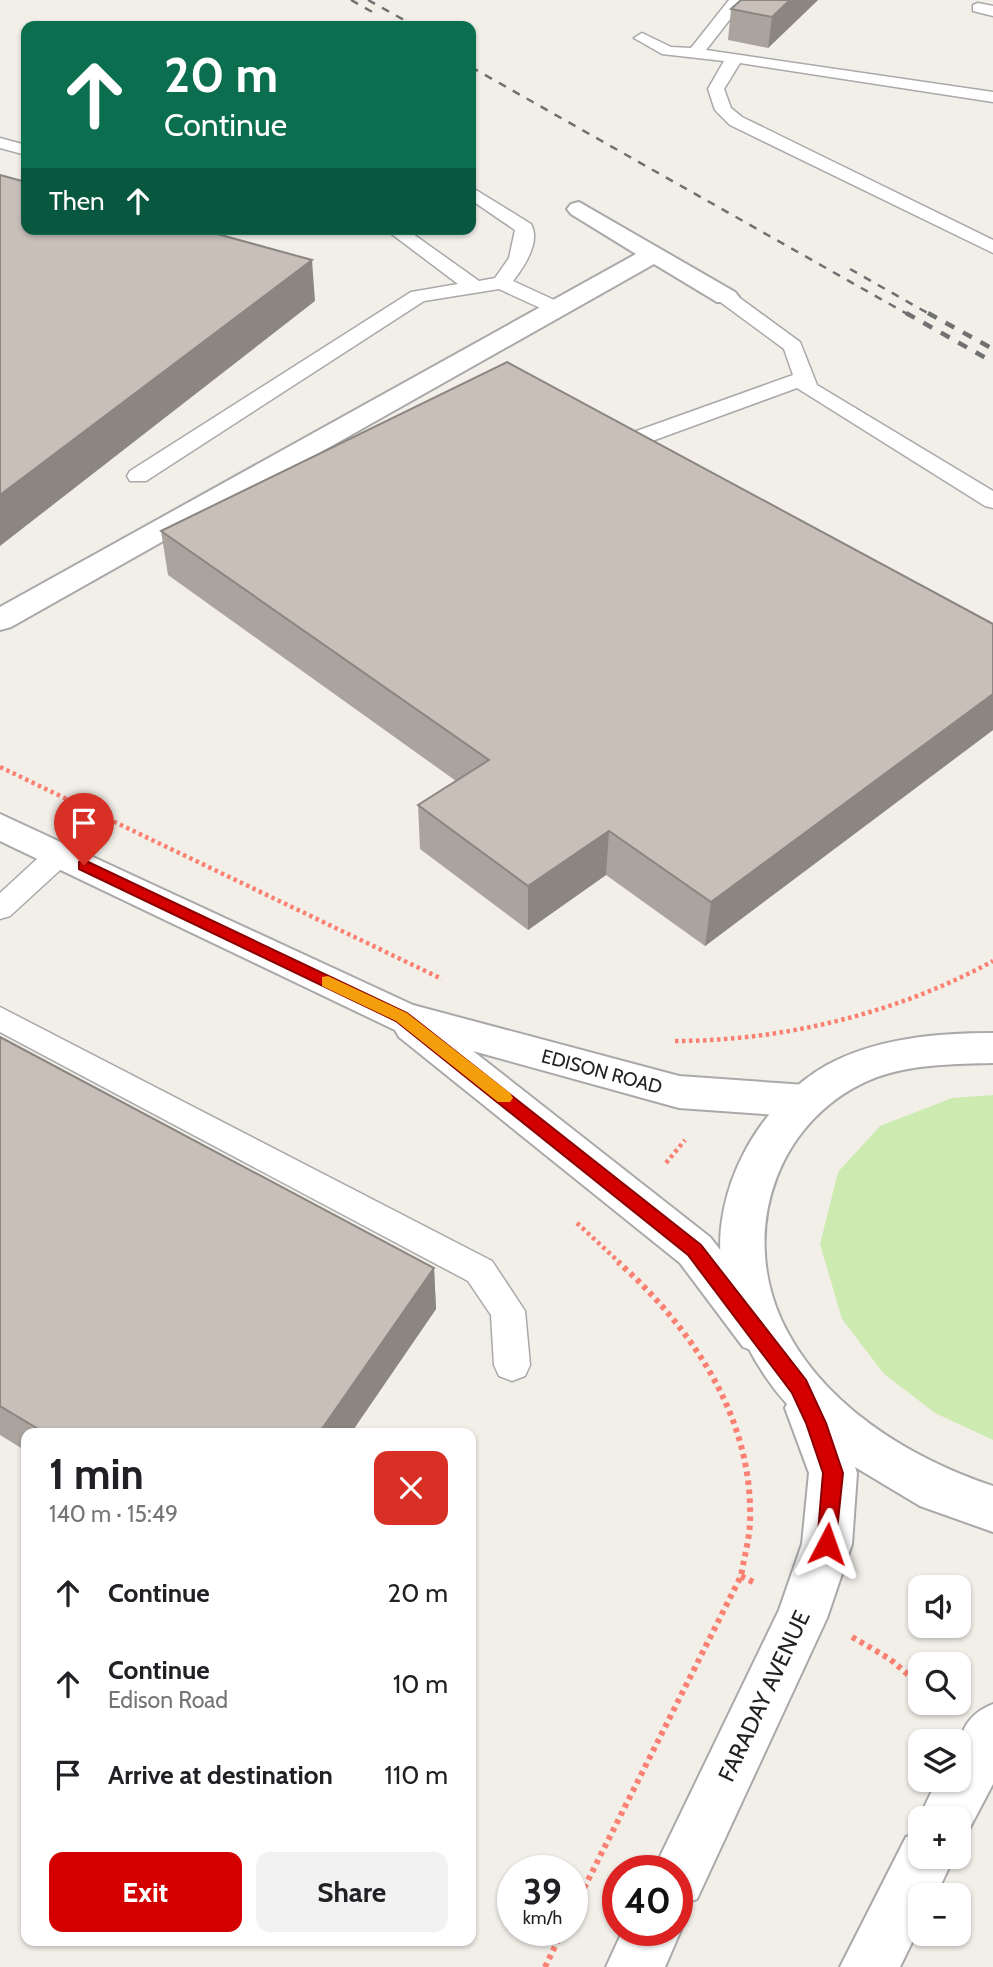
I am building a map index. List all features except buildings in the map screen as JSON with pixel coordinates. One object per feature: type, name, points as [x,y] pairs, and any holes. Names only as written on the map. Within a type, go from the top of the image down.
[{"type":"street","points":[[579,209],[726,297]]},
{"type":"street","points":[[0,620],[652,254]]},
{"type":"street","name":"EDISON ROAD","points":[[0,826],[402,1017],[679,1092],[806,1101]]},
{"type":"street","name":"EDISON ROAD","points":[[402,1017],[695,1250],[787,1370]]},
{"type":"street","points":[[993,1027],[936,1049],[876,1062],[844,1075],[806,1101],[771,1141],[754,1173],[741,1235],[745,1273],[754,1310],[787,1370],[838,1429],[885,1464],[919,1483],[967,1503],[993,1509]]},
{"type":"street","points":[[936,1049],[993,1048]]},
{"type":"street","name":"FARADAY AVENUE","points":[[688,1855],[802,1618],[827,1544],[833,1473],[816,1423],[787,1370]]},
{"type":"street","points":[[952,1806],[993,1730]]},
{"type":"street","points":[[869,1967],[920,1869]]},
{"type":"street","points":[[635,1967],[645,1946]]},
{"type":"lane","points":[[695,54],[737,0]]},
{"type":"lane","points":[[642,38],[667,51],[735,57],[993,97]]},
{"type":"lane","points":[[735,57],[716,89],[723,110],[736,121],[993,247]]},
{"type":"lane","points":[[0,143],[21,149]]},
{"type":"lane","points":[[476,195],[524,228],[525,238],[513,269],[501,283]]},
{"type":"lane","points":[[402,235],[475,287]]},
{"type":"lane","points":[[138,476],[418,296],[501,283],[556,308]]},
{"type":"lane","points":[[726,297],[793,346],[808,388],[993,500]]},
{"type":"lane","points":[[625,443],[805,378]]},
{"type":"lane","points":[[0,909],[60,854]]},
{"type":"lane","points":[[0,1018],[480,1271],[508,1311],[512,1366]]},
{"type":"path","points":[[0,767],[177,850],[389,956],[452,983]]},
{"type":"path","points":[[674,1041],[700,1043],[845,1018],[968,978],[993,961]]},
{"type":"path","points":[[588,1880],[741,1576],[750,1523],[747,1462],[734,1415],[710,1367],[650,1293],[591,1237],[632,1199],[684,1140],[709,1094],[700,1043]]},
{"type":"path","points":[[545,1967],[555,1946]]},
{"type":"green space","points":[[993,1095],[993,1440],[935,1413],[884,1374],[842,1319],[820,1244],[838,1172],[880,1126],[952,1098]]},
{"type":"railway","points":[[351,0],[376,14]]},
{"type":"railway","points":[[368,0],[406,21]]},
{"type":"railway","points":[[476,70],[909,315]]},
{"type":"railway","points":[[850,269],[931,315]]},
{"type":"railway","points":[[906,313],[993,362]]},
{"type":"railway","points":[[928,313],[993,349]]},
{"type":"slow traffic","points":[[328,982],[402,1017],[504,1098]]},
{"type":"route","points":[[84,865],[402,1017],[695,1250],[776,1354],[799,1387],[816,1423],[833,1473],[827,1544]]}]
